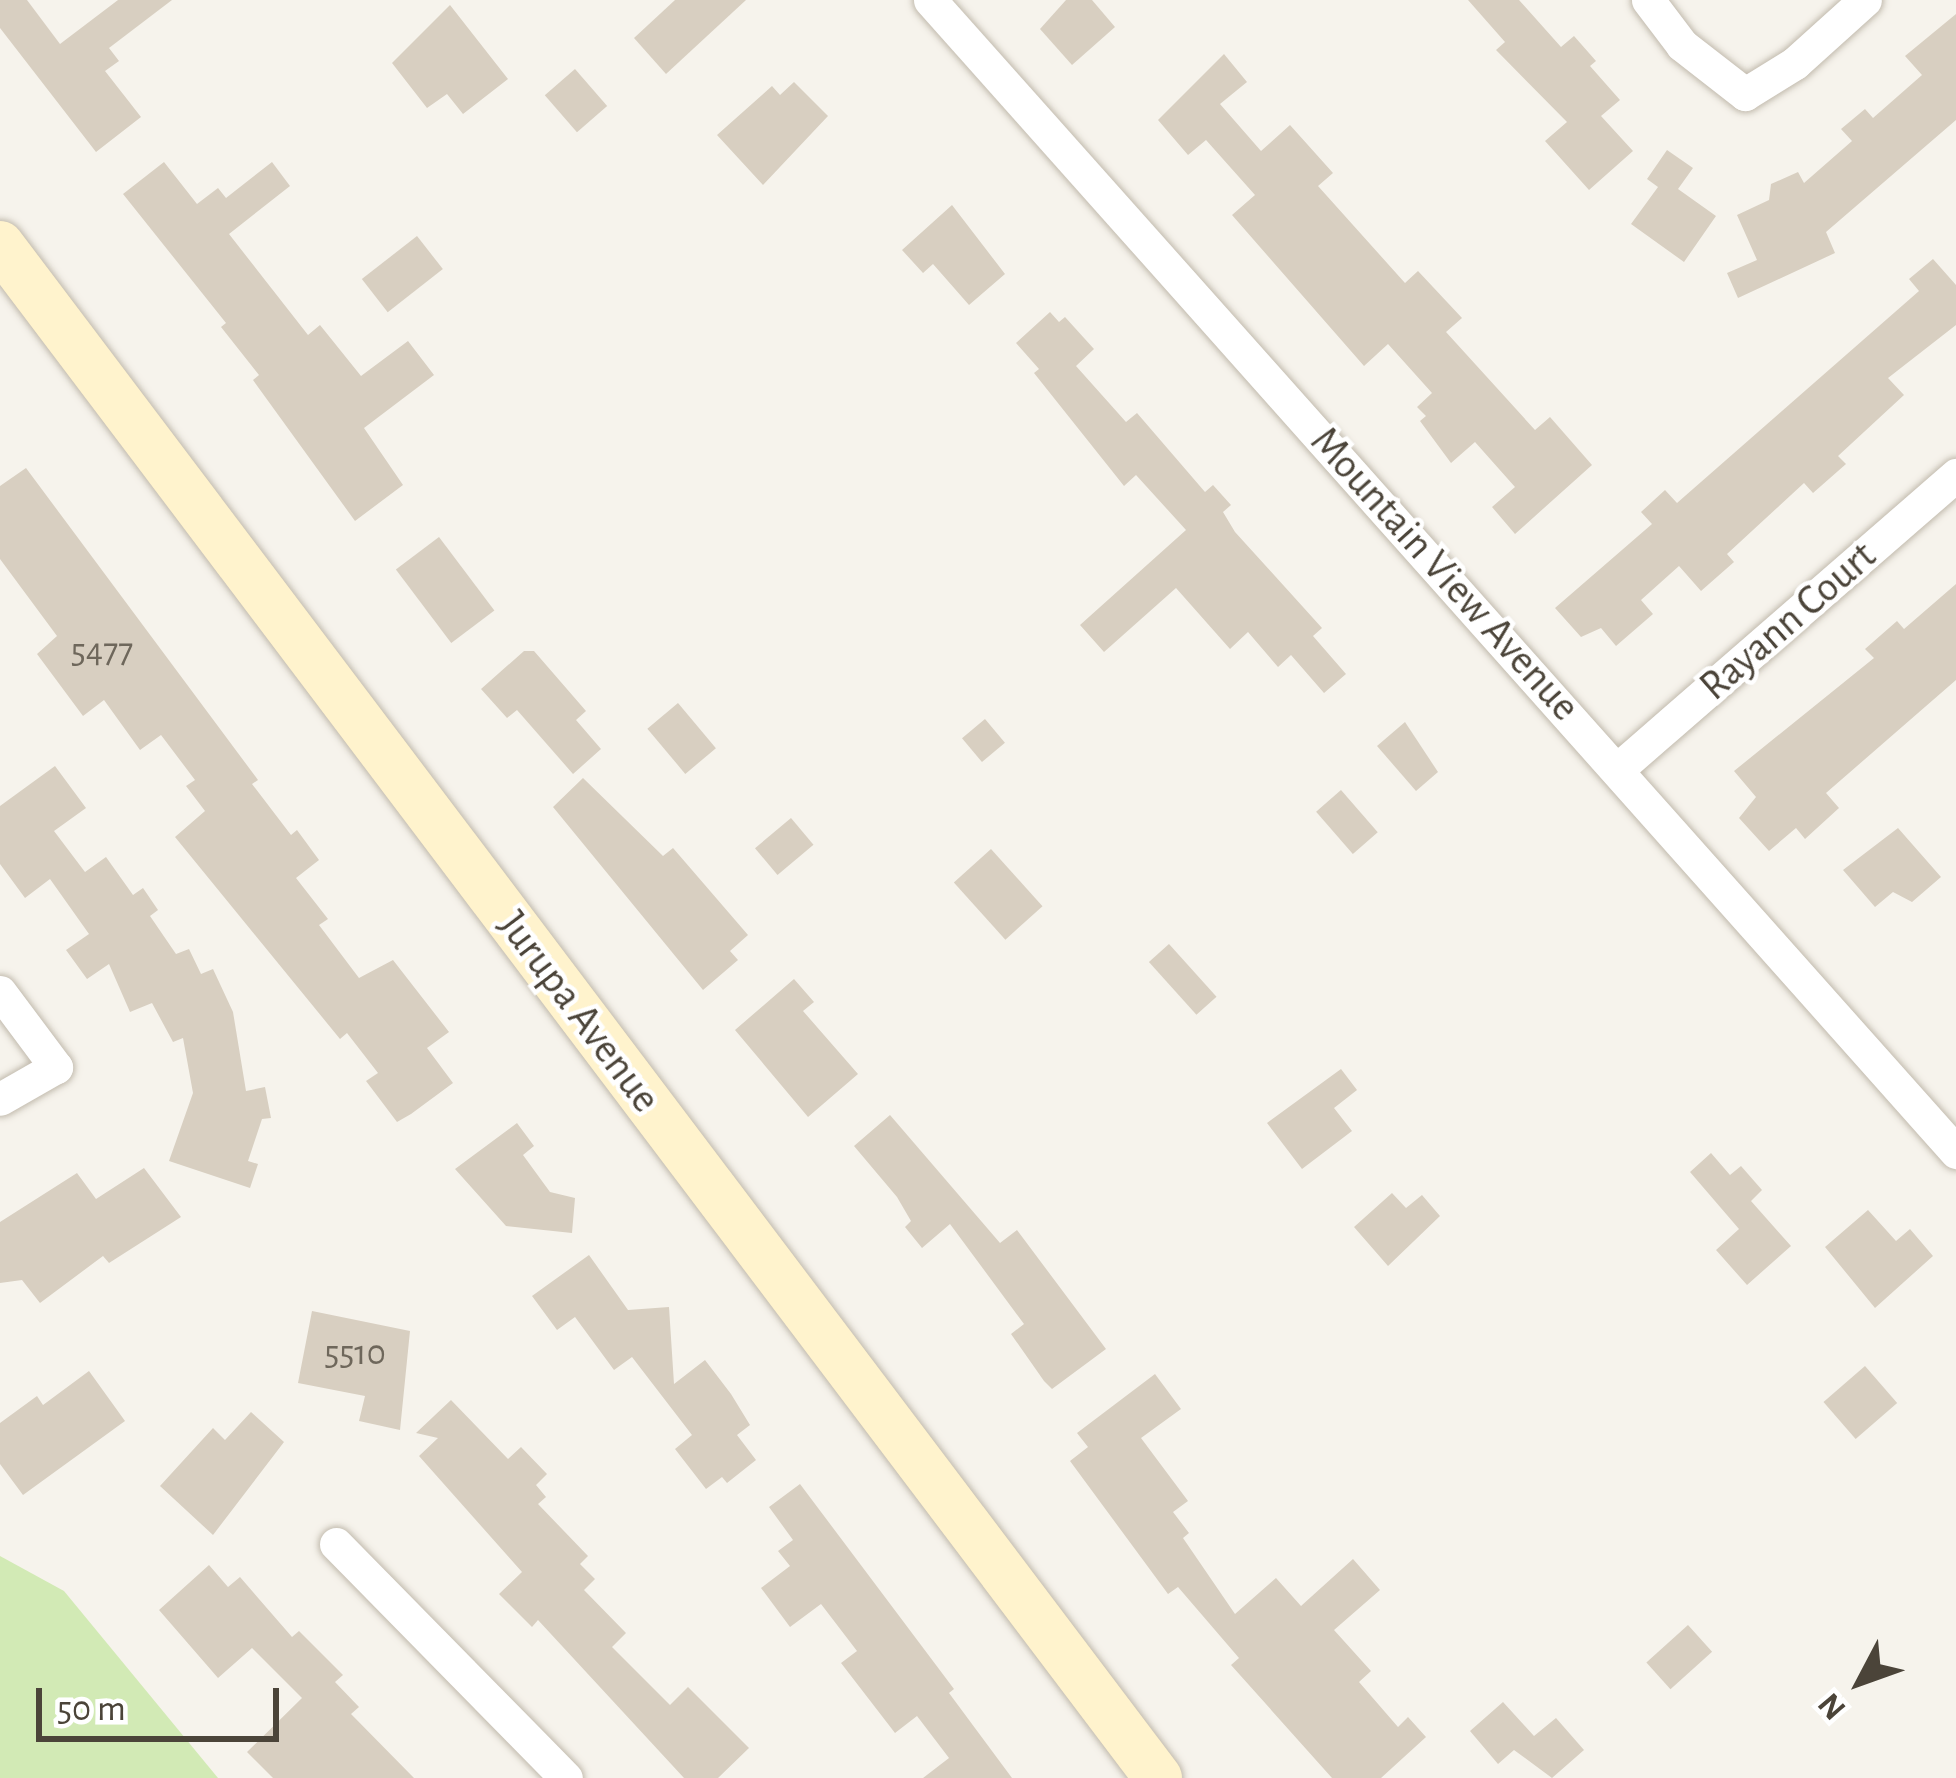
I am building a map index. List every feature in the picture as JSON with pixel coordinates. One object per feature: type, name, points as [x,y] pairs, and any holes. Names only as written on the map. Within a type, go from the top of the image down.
[{"type":"main road","name":"Jurupa Avenue","points":[[0,245],[1158,1778]]},
{"type":"street","name":"Mountain View Avenue","points":[[930,0],[1619,768],[1956,1152]]},
{"type":"street","points":[[1648,0],[1682,45],[1745,94],[1795,63],[1865,0]]},
{"type":"street","name":"Rayann Court","points":[[1619,768],[1956,476]]},
{"type":"street","points":[[0,992],[56,1067],[0,1099]]},
{"type":"street","points":[[337,1544],[566,1778]]},
{"type":"green space","points":[[0,1556],[64,1591],[218,1778],[0,1778]]},
{"type":"building","points":[[0,0],[27,0],[60,44],[118,0],[172,0],[109,48],[119,61],[105,71],[141,117],[96,152],[0,28]]},
{"type":"building","points":[[675,0],[746,0],[666,74],[634,38]]},
{"type":"building","points":[[1066,0],[1092,0],[1115,27],[1072,65],[1040,29]]},
{"type":"building","points":[[1468,0],[1519,0],[1561,47],[1574,36],[1596,61],[1590,66],[1620,100],[1601,116],[1633,151],[1589,190],[1545,141],[1567,122],[1496,50],[1505,42]]},
{"type":"building","points":[[450,5],[508,79],[463,114],[447,94],[427,108],[392,63]]},
{"type":"building","points":[[1956,14],[1956,120],[1826,232],[1835,253],[1738,298],[1727,273],[1757,260],[1737,215],[1769,200],[1771,184],[1798,172],[1804,183],[1852,141],[1841,129],[1865,109],[1873,118],[1922,75],[1905,56]]},
{"type":"building","points":[[1224,54],[1247,82],[1220,104],[1261,151],[1290,125],[1333,173],[1318,186],[1405,283],[1418,271],[1462,318],[1446,332],[1535,430],[1550,417],[1592,465],[1515,534],[1492,507],[1515,487],[1475,442],[1451,463],[1420,421],[1426,416],[1417,407],[1432,393],[1388,344],[1364,366],[1232,215],[1255,195],[1206,140],[1188,155],[1158,120]]},
{"type":"building","points":[[575,69],[607,106],[577,132],[545,95]]},
{"type":"building","points":[[794,82],[828,116],[763,185],[717,135],[772,86],[780,95]]},
{"type":"building","points":[[1667,150],[1693,168],[1678,189],[1716,216],[1684,262],[1631,224],[1658,187],[1647,179]]},
{"type":"building","points":[[164,162],[197,204],[218,188],[226,198],[272,162],[290,186],[229,234],[308,335],[320,325],[361,376],[408,341],[434,375],[364,428],[403,485],[355,521],[253,380],[259,375],[221,327],[226,323],[123,194]]},
{"type":"building","points":[[952,205],[1005,274],[969,305],[933,264],[923,273],[902,250]]},
{"type":"building","points":[[417,236],[443,269],[388,312],[362,279]]},
{"type":"building","points":[[1933,259],[1956,285],[1956,325],[1888,378],[1904,395],[1838,456],[1846,464],[1813,493],[1804,483],[1727,554],[1734,562],[1701,591],[1679,566],[1641,600],[1653,614],[1616,646],[1601,628],[1581,637],[1555,608],[1652,524],[1641,512],[1665,490],[1677,503],[1919,291],[1909,279]]},
{"type":"building","points":[[1050,312],[1059,322],[1065,317],[1094,349],[1076,366],[1126,422],[1137,413],[1205,492],[1213,485],[1231,505],[1223,512],[1235,532],[1322,628],[1313,636],[1346,674],[1324,693],[1291,655],[1278,667],[1248,632],[1230,649],[1176,588],[1104,652],[1080,625],[1186,530],[1136,475],[1124,486],[1034,373],[1039,369],[1016,343]]},
{"type":"building","points":[[26,468],[258,780],[252,784],[291,835],[297,830],[319,860],[296,878],[328,919],[319,925],[359,978],[393,960],[449,1032],[427,1048],[453,1083],[411,1114],[397,1122],[366,1081],[378,1073],[347,1033],[340,1039],[175,837],[205,811],[186,786],[195,780],[161,735],[140,750],[104,700],[83,716],[37,654],[57,636],[0,559],[0,486]]},
{"type":"building","points":[[439,537],[494,610],[451,643],[396,569]]},
{"type":"building","points":[[1956,584],[1956,680],[1826,793],[1839,808],[1805,839],[1796,828],[1769,851],[1739,818],[1756,797],[1734,771],[1874,658],[1865,649],[1897,621],[1904,629]]},
{"type":"building","points":[[524,651],[534,651],[586,711],[576,720],[601,749],[573,774],[517,710],[507,718],[481,689]]},
{"type":"building","points":[[678,703],[716,748],[685,774],[647,729]]},
{"type":"building","points":[[985,719],[1005,743],[982,762],[962,738]]},
{"type":"building","points":[[1405,722],[1438,772],[1416,791],[1377,746]]},
{"type":"building","points":[[55,766],[86,808],[54,831],[85,872],[106,857],[133,895],[143,888],[158,910],[150,916],[176,954],[189,949],[201,974],[213,969],[233,1012],[246,1091],[265,1087],[271,1118],[262,1119],[248,1161],[258,1164],[250,1188],[169,1161],[193,1093],[183,1038],[173,1042],[152,1003],[130,1012],[109,964],[87,979],[66,950],[89,934],[50,879],[25,898],[0,864],[0,806]]},
{"type":"building","points":[[583,778],[663,856],[673,848],[748,935],[730,951],[738,960],[703,990],[553,807]]},
{"type":"building","points":[[1341,790],[1378,832],[1353,854],[1316,812]]},
{"type":"building","points":[[791,818],[813,845],[777,875],[755,848]]},
{"type":"building","points":[[1898,828],[1941,877],[1912,902],[1893,892],[1875,907],[1843,870]]},
{"type":"building","points":[[991,849],[1043,906],[1005,940],[954,882]]},
{"type":"building","points":[[1169,944],[1217,997],[1196,1015],[1149,962]]},
{"type":"building","points":[[794,979],[814,1002],[803,1011],[858,1074],[808,1117],[735,1030]]},
{"type":"building","points":[[1341,1069],[1357,1090],[1334,1108],[1352,1131],[1302,1169],[1267,1123]]},
{"type":"building","points":[[890,1115],[1000,1243],[1017,1230],[1106,1349],[1052,1389],[1044,1381],[1011,1334],[1024,1324],[950,1224],[922,1248],[905,1227],[911,1221],[897,1197],[854,1146]]},
{"type":"building","points":[[517,1123],[534,1146],[523,1155],[550,1192],[575,1198],[572,1233],[506,1226],[455,1169]]},
{"type":"building","points":[[1711,1153],[1730,1175],[1741,1166],[1762,1190],[1751,1201],[1791,1246],[1747,1285],[1716,1250],[1739,1229],[1690,1172]]},
{"type":"building","points":[[144,1168],[181,1217],[109,1263],[103,1256],[40,1303],[22,1280],[0,1283],[0,1222],[77,1173],[96,1199]]},
{"type":"building","points":[[1392,1193],[1406,1208],[1422,1195],[1440,1216],[1388,1266],[1354,1227]]},
{"type":"building","points":[[1868,1210],[1896,1241],[1910,1229],[1933,1256],[1875,1308],[1825,1247]]},
{"type":"building","points":[[589,1255],[628,1310],[669,1307],[674,1384],[705,1360],[750,1425],[737,1435],[756,1460],[727,1483],[722,1477],[706,1489],[675,1449],[692,1435],[632,1357],[614,1370],[575,1317],[557,1330],[532,1296]]},
{"type":"building","points":[[312,1311],[410,1331],[400,1430],[359,1421],[365,1396],[298,1383]]},
{"type":"building","points":[[1865,1366],[1897,1403],[1856,1439],[1823,1402]]},
{"type":"building","points":[[89,1371],[125,1421],[23,1495],[0,1464],[0,1423],[37,1396],[43,1405]]},
{"type":"building","points":[[1155,1374],[1181,1409],[1141,1438],[1188,1501],[1173,1512],[1189,1533],[1183,1538],[1235,1614],[1276,1578],[1301,1606],[1353,1559],[1380,1590],[1334,1630],[1371,1671],[1359,1682],[1398,1727],[1408,1717],[1426,1737],[1381,1778],[1332,1778],[1231,1665],[1239,1658],[1178,1587],[1168,1594],[1070,1461],[1088,1447],[1077,1433]]},
{"type":"building","points":[[451,1400],[508,1459],[521,1447],[547,1474],[536,1485],[546,1497],[538,1504],[588,1556],[580,1564],[595,1579],[584,1590],[626,1633],[612,1647],[670,1705],[688,1687],[749,1748],[718,1778],[684,1778],[538,1620],[532,1627],[499,1594],[522,1572],[419,1456],[438,1438],[416,1433]]},
{"type":"building","points":[[251,1412],[284,1442],[213,1535],[160,1486],[213,1428],[225,1440]]},
{"type":"building","points":[[800,1484],[954,1689],[949,1693],[1012,1778],[923,1778],[949,1758],[917,1716],[895,1733],[841,1663],[857,1651],[821,1604],[790,1627],[761,1588],[790,1566],[778,1551],[793,1540],[769,1507]]},
{"type":"building","points":[[209,1565],[228,1587],[240,1577],[292,1637],[299,1631],[343,1675],[335,1682],[359,1707],[351,1714],[414,1778],[273,1778],[247,1752],[302,1698],[252,1648],[218,1678],[159,1610]]},
{"type":"building","points":[[1688,1625],[1712,1652],[1670,1689],[1646,1662]]},
{"type":"building","points":[[1503,1702],[1534,1736],[1556,1718],[1584,1750],[1552,1778],[1514,1750],[1498,1764],[1470,1731]]}]
